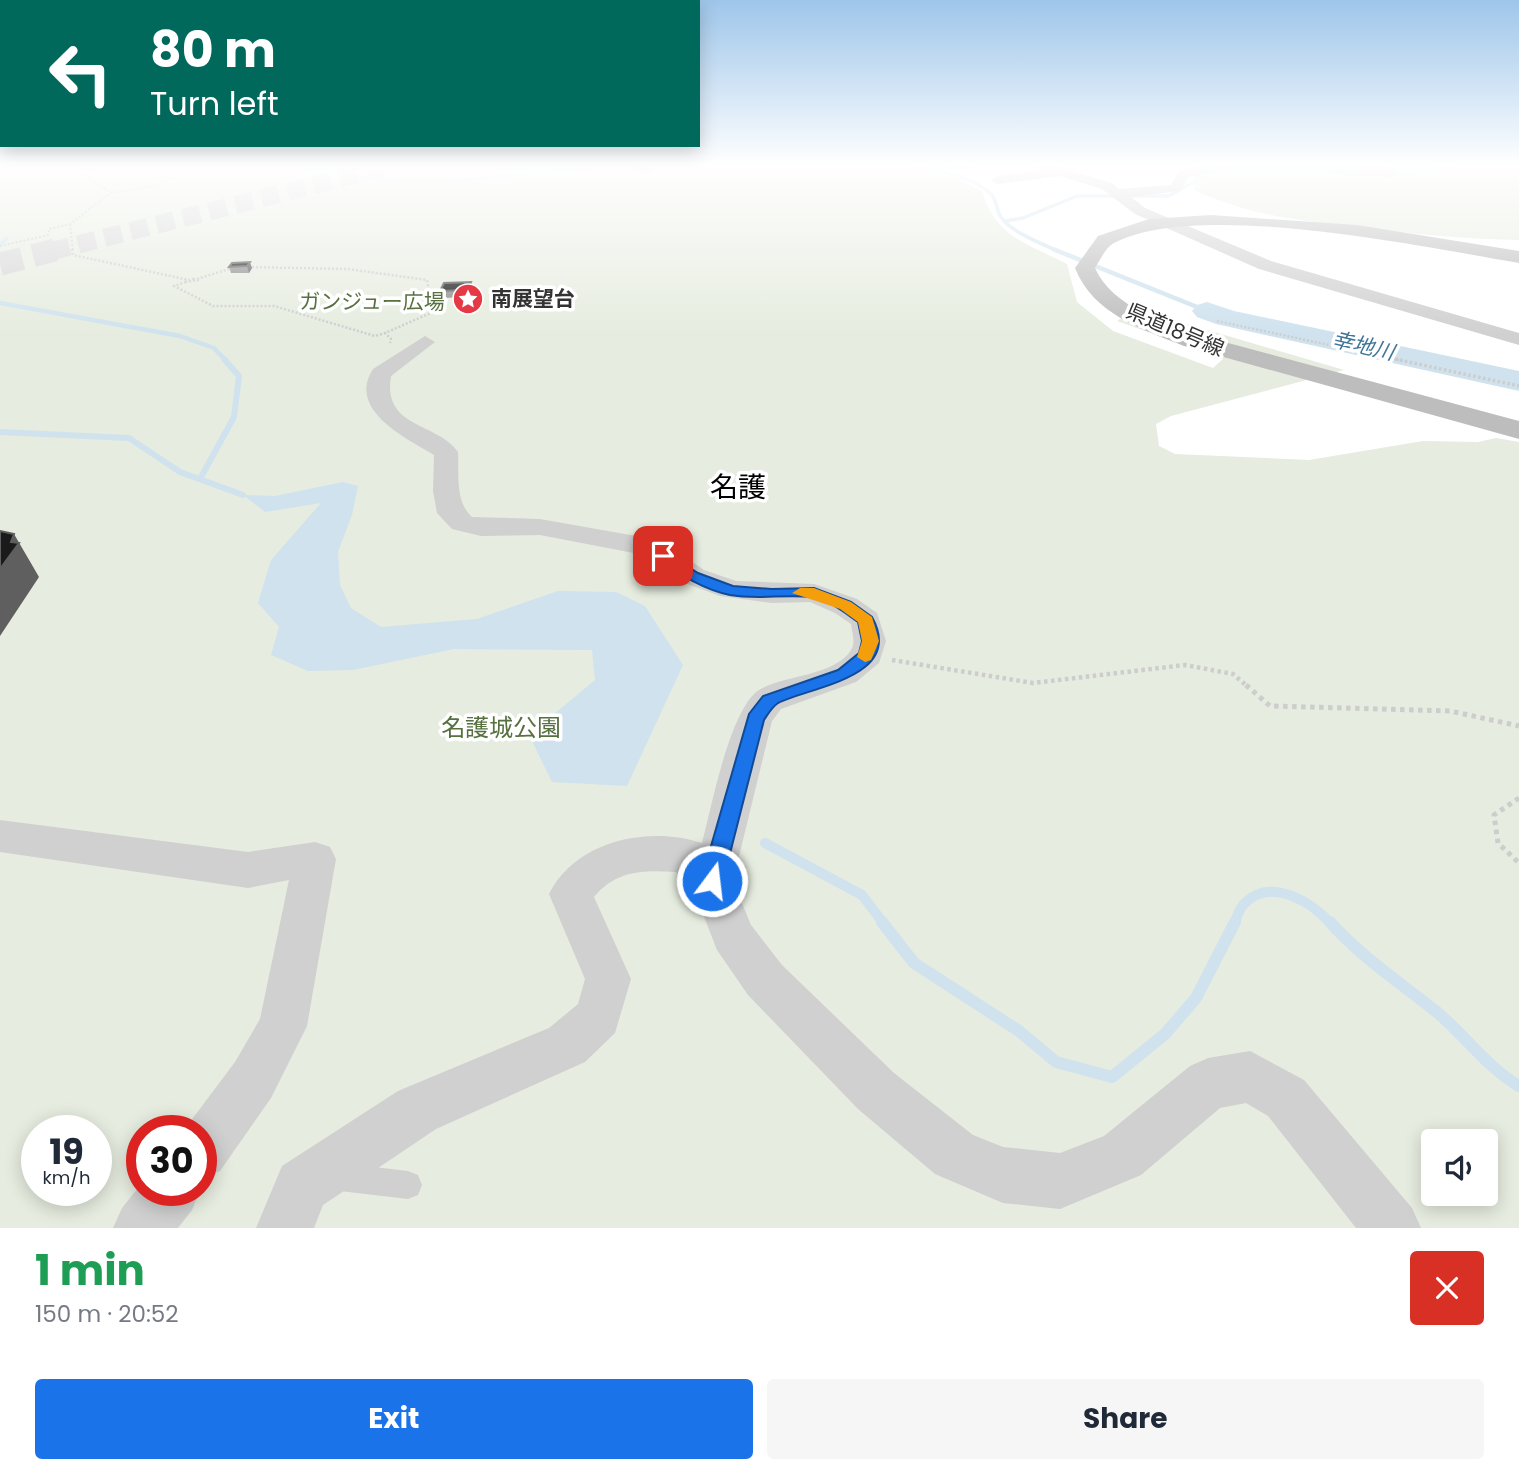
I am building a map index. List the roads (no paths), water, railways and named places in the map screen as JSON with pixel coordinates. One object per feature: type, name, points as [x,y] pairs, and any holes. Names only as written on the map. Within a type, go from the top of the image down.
[{"type":"main road","name":"県道18号線","points":[[1179,222],[1135,229],[1097,246],[1086,260],[1086,275],[1100,293],[1123,309],[1193,341],[1519,430]]},
{"type":"main road","name":"県道18号線","points":[[1283,222],[1350,229],[1519,257]]},
{"type":"street","points":[[1166,222],[1265,265],[1519,339]]},
{"type":"street","points":[[425,342],[381,374],[378,394],[382,405],[409,429],[446,452],[446,491],[451,513],[461,523],[481,528],[540,527],[653,548],[693,576],[731,590],[772,594],[814,593],[846,606],[866,620],[870,641],[867,655],[844,674],[769,700],[755,719],[712,881]]},
{"type":"street","points":[[0,836],[248,870],[314,859],[284,1026],[253,1080],[217,1130]]},
{"type":"street","points":[[285,1228],[302,1186],[417,1111],[566,1045],[598,1017],[608,979],[571,894],[586,873],[607,861],[647,853],[687,855],[712,881],[733,936],[765,980],[876,1091],[954,1155],[1003,1175],[1060,1181],[1122,1156],[1208,1084],[1250,1077],[1286,1098],[1392,1228]]},
{"type":"street","points":[[142,1228],[159,1206]]},
{"type":"lane","points":[[320,1175],[408,1185]]},
{"type":"water","points":[[343,482],[358,486],[352,515],[338,552],[340,585],[351,608],[381,627],[477,619],[558,591],[616,592],[645,606],[683,665],[627,786],[552,782],[529,735],[595,680],[592,650],[454,649],[353,670],[308,671],[271,655],[279,627],[258,603],[271,560],[321,503],[265,512],[243,495],[275,496]]},
{"type":"waterway","points":[[1006,222],[1027,237],[1058,251]]},
{"type":"waterway","points":[[0,245],[7,238]]},
{"type":"waterway","points":[[1053,249],[1207,311]]},
{"type":"waterway","points":[[0,303],[180,336],[214,348],[226,361]]},
{"type":"waterway","name":"幸地川","points":[[1207,311],[1226,318],[1519,381]]},
{"type":"waterway","points":[[200,479],[234,417],[239,376],[224,359]]},
{"type":"waterway","points":[[0,432],[129,438],[180,472],[243,495]]},
{"type":"waterway","points":[[765,843],[862,895],[884,924]]},
{"type":"waterway","points":[[1234,924],[1244,904],[1254,896],[1278,892],[1302,901],[1331,924]]},
{"type":"waterway","points":[[882,922],[914,963],[1019,1031],[1056,1062],[1112,1077],[1165,1034],[1196,998],[1234,924]]},
{"type":"waterway","points":[[1330,922],[1355,947],[1438,1013],[1487,1061],[1519,1086]]},
{"type":"tunnel","points":[[52,251],[166,222]]},
{"type":"tunnel","points":[[0,264],[59,249]]},
{"type":"place","name":"南展望台","points":[[468,299]]},
{"type":"district","name":"名護","points":[[738,487]]},
{"type":"park label","name":"ガンジュー広場","points":[[372,302]]},
{"type":"park label","name":"名護城公園","points":[[501,728]]}]
